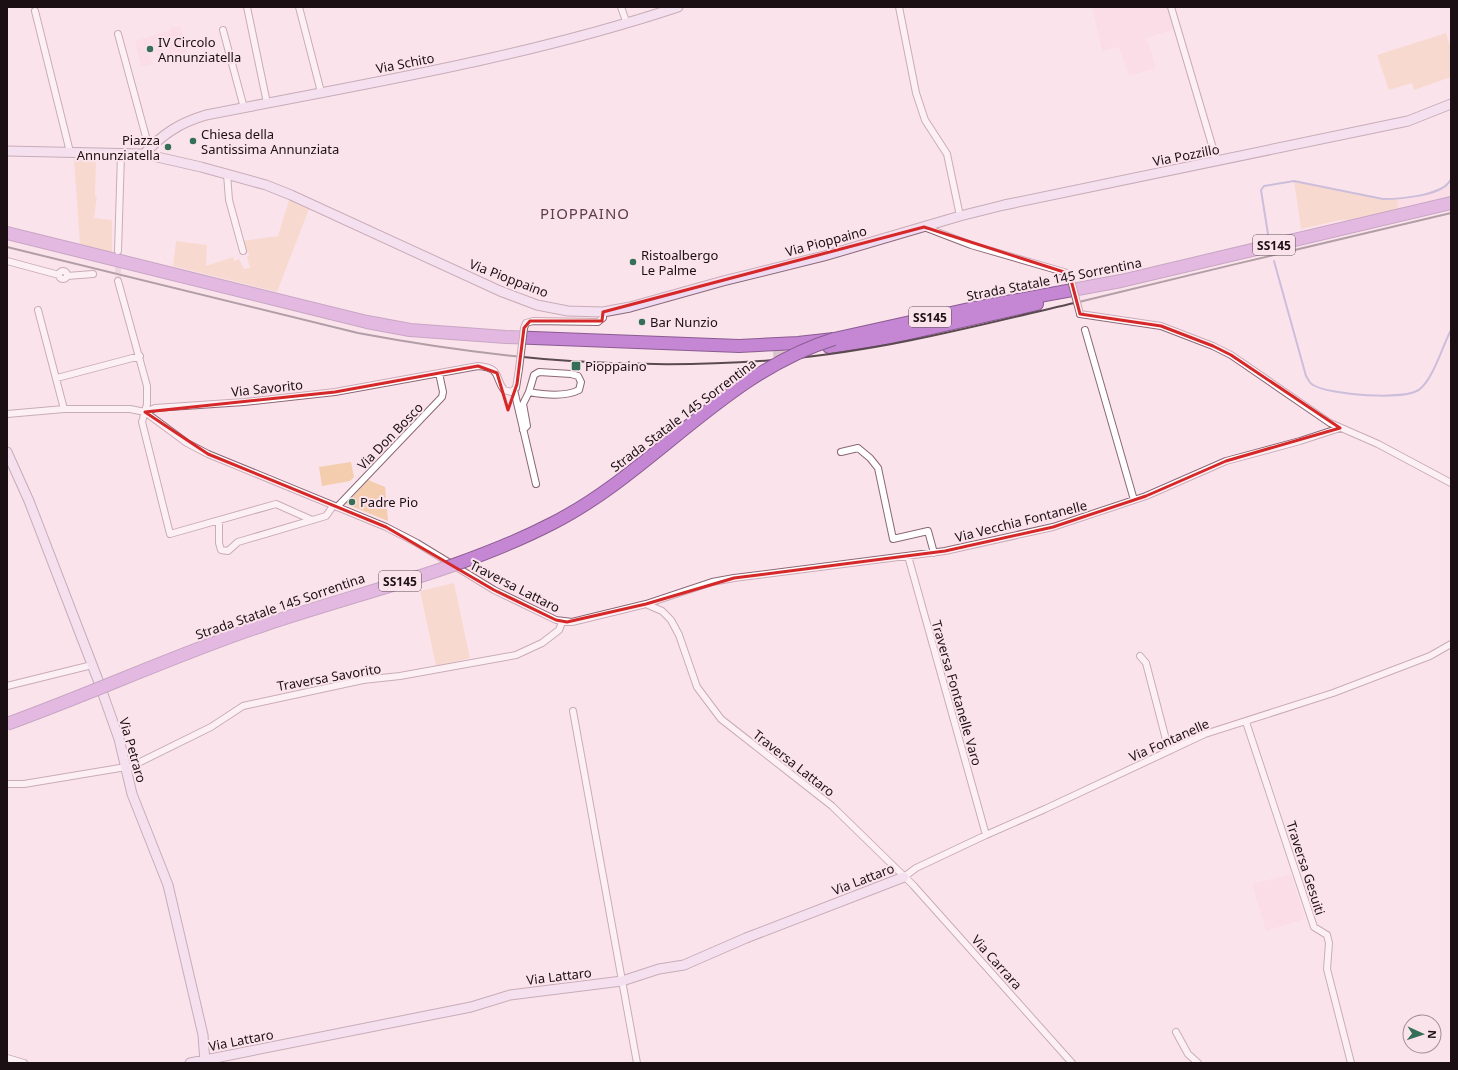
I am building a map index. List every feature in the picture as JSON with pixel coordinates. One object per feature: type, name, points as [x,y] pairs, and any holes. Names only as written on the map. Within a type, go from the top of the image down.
[{"type":"highway","name":"Strada Statale 145 Sorrentina","points":[[7,724],[227,637],[454,564],[525,537],[585,505],[608,490],[722,400],[759,373],[800,351],[897,324],[1096,286],[1451,203]]},
{"type":"highway","points":[[7,233],[387,326],[443,334],[657,344],[739,346],[875,341],[971,320],[1060,298],[1096,286]]},
{"type":"highway","points":[[588,341],[656,350],[773,351]]},
{"type":"street","points":[[247,7],[267,103]]},
{"type":"street","points":[[299,7],[321,92]]},
{"type":"street","points":[[621,7],[627,24]]},
{"type":"street","name":"Via Schito","points":[[147,151],[180,124],[206,115],[435,71],[528,50],[627,24],[678,7]]},
{"type":"street","points":[[899,7],[916,93],[925,120],[947,154],[960,216]]},
{"type":"street","points":[[1171,7],[1217,162]]},
{"type":"street","points":[[35,11],[70,152]]},
{"type":"street","points":[[223,30],[244,108]]},
{"type":"street","points":[[118,34],[147,151]]},
{"type":"street","name":"Via Pozzillo","points":[[924,227],[960,216],[1077,189],[1217,162],[1408,121],[1451,104]]},
{"type":"street","name":"Via Pioppaino","points":[[7,151],[121,154],[147,151],[266,186],[303,200],[500,290],[537,305],[568,311],[603,312],[824,256],[924,227]]},
{"type":"street","points":[[118,251],[121,154]]},
{"type":"street","points":[[227,174],[229,200],[243,251]]},
{"type":"street","points":[[924,227],[971,244],[1064,272],[1069,275],[1071,280],[1080,314],[1161,326],[1213,346],[1232,355],[1295,400],[1340,428],[1378,444],[1451,483]]},
{"type":"street","points":[[7,261],[59,275],[63,271],[67,276],[93,274]]},
{"type":"street","points":[[118,281],[140,356],[147,386],[145,412],[142,426],[170,534],[276,504],[312,520]]},
{"type":"street","points":[[38,310],[64,409]]},
{"type":"street","points":[[536,484],[514,390],[517,384],[524,328],[526,323],[533,321],[598,322],[602,318],[603,312]]},
{"type":"street","points":[[1086,330],[1134,500]]},
{"type":"street","points":[[56,378],[140,356]]},
{"type":"street","name":"Via Savorito","points":[[7,414],[64,409],[130,409],[145,412],[155,408],[244,402],[335,392],[472,367],[488,368],[496,373],[504,390],[514,390]]},
{"type":"street","points":[[523,430],[527,426],[523,404],[529,392],[534,374],[539,372],[571,374],[578,376],[581,382],[580,390],[573,393],[561,394],[529,392]]},
{"type":"street","name":"Via Don Bosco","points":[[219,521],[219,545],[221,550],[226,551],[230,550],[238,542],[326,516],[442,397],[443,392],[439,373]]},
{"type":"street","name":"Traversa Lattaro","points":[[145,412],[188,443],[208,454],[386,527],[417,543],[494,590],[562,622],[572,622],[646,604],[662,611],[671,620],[686,653],[697,687],[721,719],[832,806],[904,877]]},
{"type":"street","name":"Via Vecchia Fontanelle","points":[[646,604],[712,582],[934,553],[1053,527],[1134,500],[1226,461],[1300,441],[1340,428]]},
{"type":"street","points":[[841,452],[858,448],[877,465],[894,539],[928,531],[934,553]]},
{"type":"street","name":"Via Petraro","points":[[7,452],[30,501],[92,665],[119,739],[132,794],[168,885],[203,1035],[205,1062]]},
{"type":"street","name":"Traversa Fontanelle Varo","points":[[908,556],[986,835]]},
{"type":"street","name":"Traversa Savorito","points":[[7,784],[24,784],[126,768],[211,726],[243,706],[363,680],[400,676],[516,655],[548,639],[559,630],[562,622]]},
{"type":"street","name":"Via Fontanelle","points":[[904,877],[916,868],[986,835],[1045,810],[1205,734],[1333,693],[1430,656],[1451,644]]},
{"type":"street","points":[[1140,656],[1146,663],[1169,751]]},
{"type":"street","points":[[7,686],[92,665]]},
{"type":"street","points":[[573,711],[637,1063]]},
{"type":"street","name":"Traversa Gesuiti","points":[[1246,722],[1314,927],[1327,935],[1329,943],[1327,969],[1351,1063]]},
{"type":"street","name":"Via Lattaro","points":[[190,1063],[205,1062],[471,1007],[510,995],[622,981],[659,969],[684,965],[746,938],[904,877]]},
{"type":"street","name":"Via Carrara","points":[[904,877],[914,885],[1072,1063]]},
{"type":"street","points":[[1176,1032],[1188,1054],[1198,1063]]},
{"type":"street","points":[[7,1058],[24,1063]]},
{"type":"highlighted area","points":[[924,227],[1064,272],[1071,280],[1080,314],[1161,326],[1213,346],[1231,355],[1340,428],[1226,461],[1146,496],[1053,527],[945,551],[734,578],[646,604],[567,622],[556,620],[494,590],[386,527],[208,454],[145,412],[335,392],[478,366],[497,373],[508,410],[517,384],[524,328],[530,321],[602,321],[603,312]]},
{"type":"shaded area","points":[[1092,7],[1168,7],[1175,29],[1147,38],[1156,68],[1129,76],[1119,47],[1102,51]]},
{"type":"shaded area","name":"IV Circolo Annunziatella","points":[[180,26],[188,56],[160,63],[156,52],[150,54],[153,64],[141,67],[135,41],[171,30],[170,28]],"holes":[[[174,39],[175,44],[168,46],[170,52],[164,53],[161,43]]]},
{"type":"shaded area","points":[[1446,33],[1451,49],[1451,77],[1414,90],[1412,83],[1389,90],[1377,55]]},
{"type":"shaded area","points":[[74,159],[96,160],[95,196],[97,196],[94,218],[112,220],[112,252],[80,244]]},
{"type":"shaded area","points":[[1294,181],[1383,199],[1397,199],[1398,209],[1356,220],[1341,220],[1301,229]]},
{"type":"shaded area","points":[[1451,185],[1451,196],[1398,209],[1397,199],[1414,197]]},
{"type":"shaded area","points":[[289,200],[309,209],[277,292],[173,266],[176,241],[207,245],[206,266],[233,257],[234,261],[239,259],[244,269],[250,268],[247,257],[249,255],[248,252],[246,252],[242,241],[278,236]]},
{"type":"shaded area","points":[[351,462],[354,477],[350,481],[322,486],[319,467]]},
{"type":"shaded area","points":[[368,480],[385,487],[388,521],[346,504]]},
{"type":"shaded area","points":[[454,583],[470,658],[436,666],[420,591]]},
{"type":"shaded area","points":[[1291,874],[1305,919],[1266,931],[1252,884]]},
{"type":"waterway","points":[[1268,234],[1261,190],[1264,186],[1294,181],[1383,199],[1390,199],[1431,193],[1447,185],[1451,179]]},
{"type":"waterway","points":[[1274,261],[1306,376],[1310,383],[1322,389],[1351,394],[1384,396],[1412,393],[1420,389],[1425,384],[1451,330]]},
{"type":"tunnel","points":[[118,258],[118,281]]},
{"type":"tunnel","points":[[773,351],[806,349]]},
{"type":"railway","points":[[7,247],[358,333],[412,342],[518,357],[571,361],[624,364],[731,363],[824,355],[937,335],[1451,213]]},
{"type":"place","name":"IV Circolo Annunziatella","points":[[150,49]]},
{"type":"place","name":"Chiesa della Santissima Annunziata","points":[[193,141]]},
{"type":"place","name":"Piazza Annunziatella","points":[[168,147]]},
{"type":"place","name":"Ristoalbergo Le Palme","points":[[633,262]]},
{"type":"place","name":"Bar Nunzio","points":[[642,322]]},
{"type":"place","name":"Pioppaino","points":[[576,366]]},
{"type":"place","name":"Padre Pio","points":[[352,502]]},
{"type":"district","name":"PIOPPAINO","points":[[585,213]]}]
